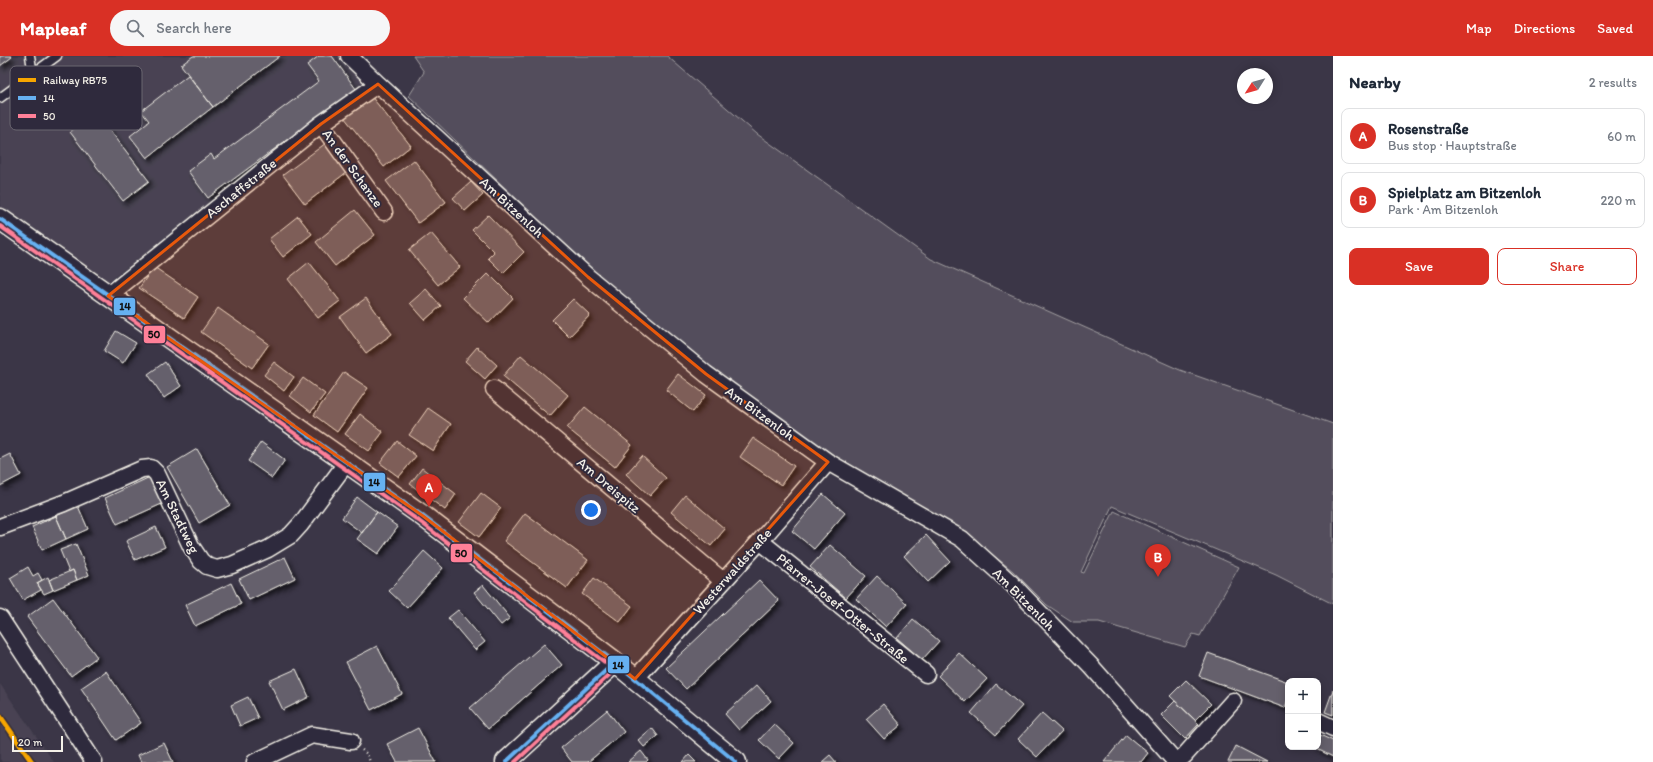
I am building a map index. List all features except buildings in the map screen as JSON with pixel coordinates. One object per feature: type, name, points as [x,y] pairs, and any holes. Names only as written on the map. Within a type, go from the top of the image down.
[{"type":"street","name":"Am Bitzenloh","points":[[349,56],[588,277],[706,374],[828,462],[962,540],[1012,584],[1092,667],[1174,762]]},
{"type":"street","name":"Aschaffstraße","points":[[108,296],[321,124],[378,84]]},
{"type":"street","name":"An der Schanze","points":[[321,124],[384,212]]},
{"type":"street","points":[[0,219],[423,516],[615,662],[736,762]]},
{"type":"street","name":"Am Dreispitz","points":[[494,389],[723,581]]},
{"type":"street","name":"Am Stadtweg","points":[[0,527],[142,469],[151,468],[157,474],[185,536],[196,555],[201,561],[212,568],[224,567],[268,550],[291,535],[302,524],[347,462]]},
{"type":"street","name":"Westerwaldstraße","points":[[635,679],[760,541],[828,462]]},
{"type":"street","name":"Pfarrer-Josef-Otter-Straße","points":[[760,541],[926,674]]},
{"type":"street","points":[[0,618],[94,762]]},
{"type":"street","points":[[506,762],[615,662]]},
{"type":"street","points":[[1174,762],[1184,756],[1234,701]]},
{"type":"street","points":[[1321,722],[1333,728]]},
{"type":"street","points":[[255,762],[312,735],[351,741]]},
{"type":"lane","points":[[30,56],[31,66]]},
{"type":"lane","points":[[43,66],[57,56]]},
{"type":"lane","points":[[0,98],[10,90]]},
{"type":"highlighted area","points":[[378,84],[588,277],[706,374],[828,462],[635,679],[423,516],[108,296],[321,124]]},
{"type":"shaded area","points":[[0,56],[344,56],[367,87],[109,281],[0,208]]},
{"type":"shaded area","points":[[413,56],[667,56],[757,134],[931,259],[1180,370],[1333,424],[1333,604],[1276,575],[1112,506],[1081,572],[1084,573],[1114,511],[1239,567],[1200,636],[1193,634],[1185,647],[1099,622],[1073,622],[1047,605],[1013,571],[956,526],[832,454],[754,400],[679,342],[592,271],[409,96],[424,72]]},
{"type":"shaded area","points":[[0,684],[54,762],[2,762],[0,759]]},
{"type":"rail line","name":"RB75","points":[[0,716],[32,762]]},
{"type":"transit line","name":"14","points":[[0,219],[423,516],[615,662],[736,762]]},
{"type":"transit line","name":"50","points":[[0,226],[419,521],[611,667]]},
{"type":"transit line","name":"14","points":[[506,762],[615,662]]},
{"type":"transit line","name":"50","points":[[515,762],[619,666]]},
{"type":"place","name":"Rosenstraße","points":[[429,507]]},
{"type":"place","name":"Spielplatz am Bitzenloh","points":[[1158,577]]}]
